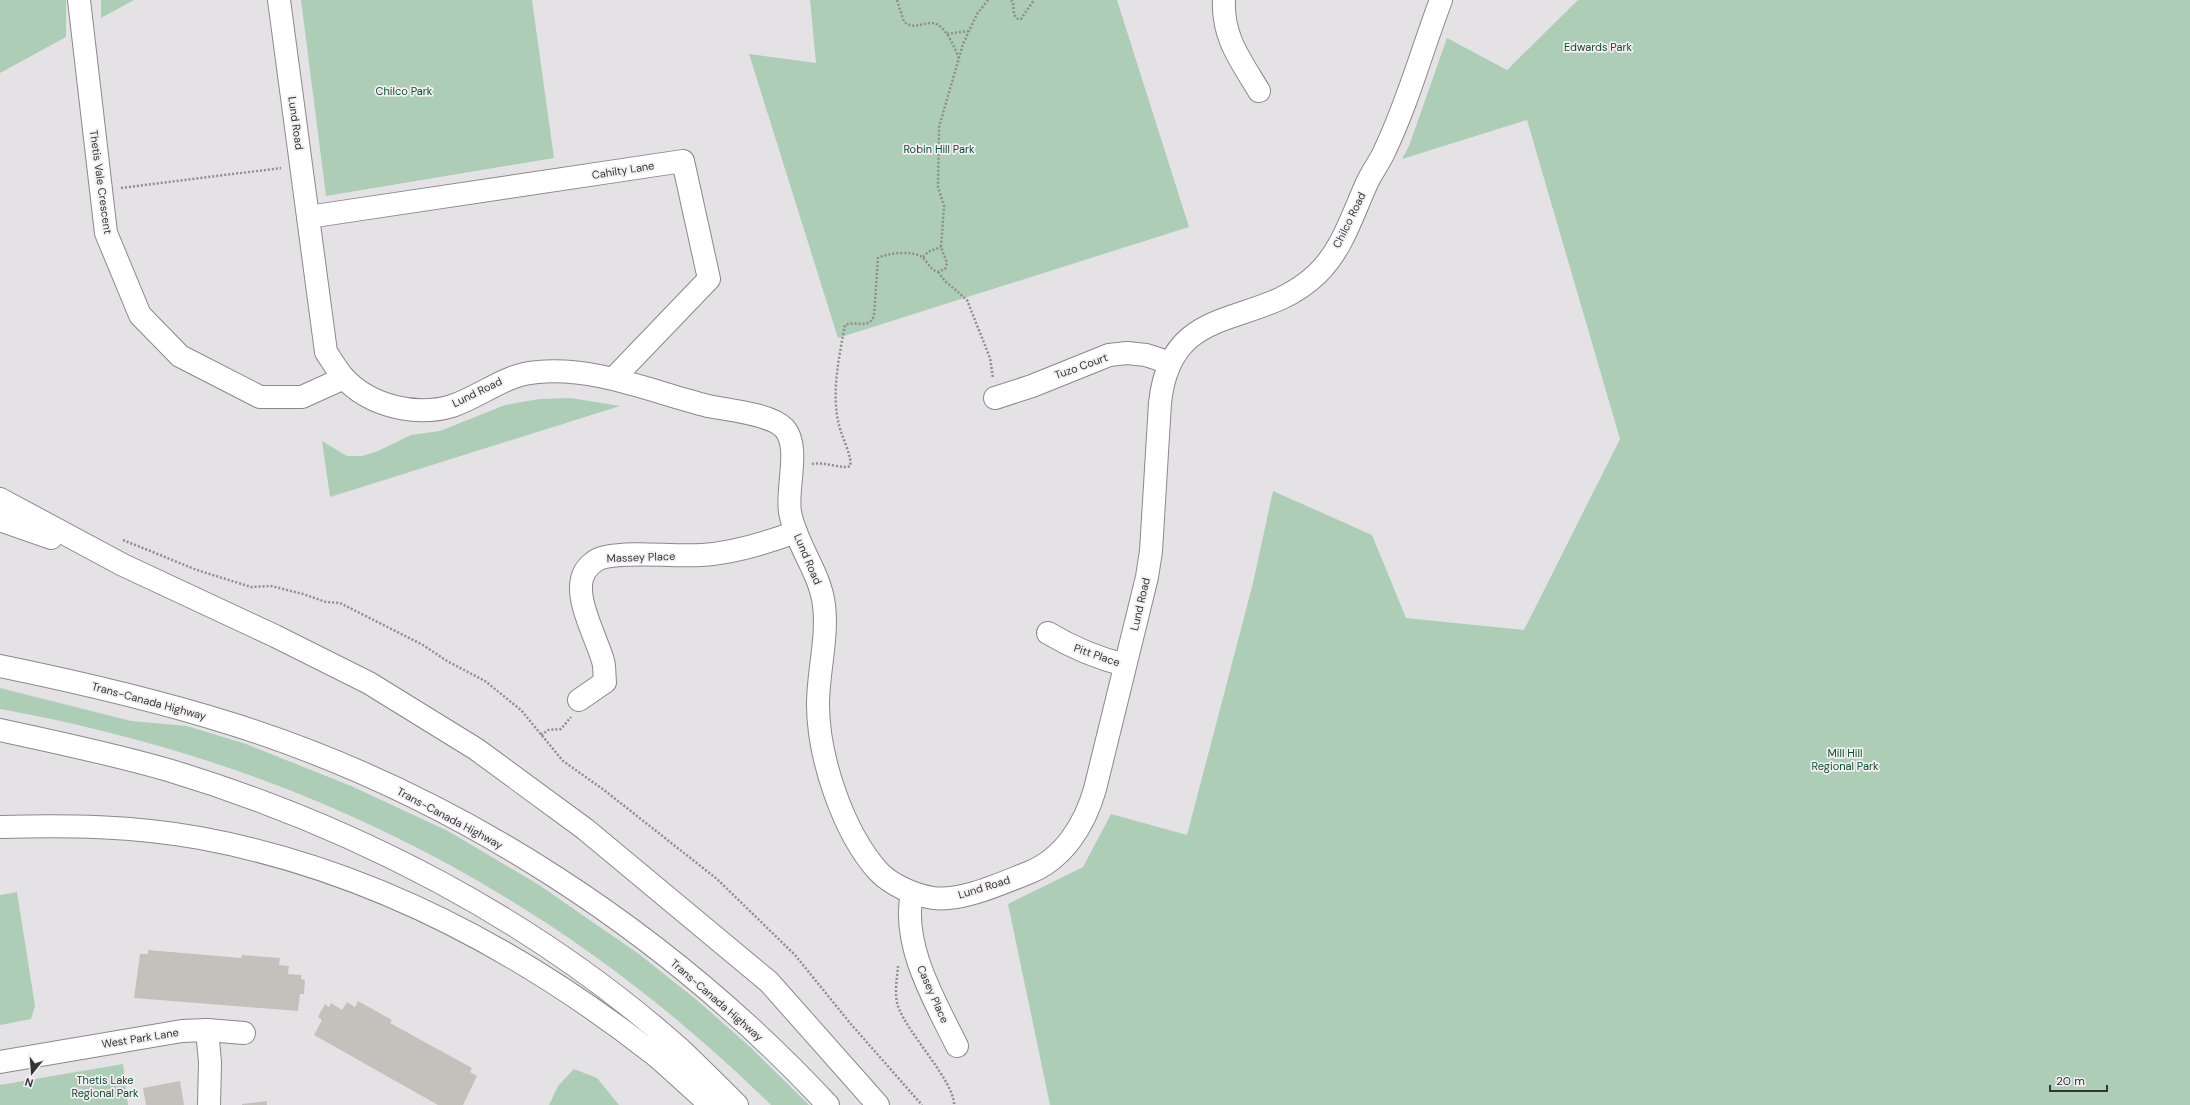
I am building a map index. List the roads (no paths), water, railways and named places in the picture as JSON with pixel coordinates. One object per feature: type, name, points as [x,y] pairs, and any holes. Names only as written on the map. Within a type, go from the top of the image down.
[{"type":"main road","name":"Thetis Vale Crescent","points":[[79,0],[106,233],[140,315],[180,356],[260,397],[302,397],[344,378]]},
{"type":"main road","name":"Lund Road","points":[[279,0],[326,352],[344,378],[367,396],[396,408],[427,411],[453,405],[506,379],[538,372],[574,373],[614,378],[689,401],[767,418],[782,425],[789,434],[792,445],[789,496],[790,514],[796,532],[819,582],[824,606],[824,632],[818,705],[825,754],[834,787],[846,820],[862,849],[880,873],[912,893],[934,898],[956,897],[999,884],[1038,869],[1056,855],[1070,841],[1084,822],[1091,805],[1147,577],[1151,551],[1160,403],[1163,381],[1170,362]]},
{"type":"main road","points":[[1224,0],[1223,13],[1231,45],[1259,91]]},
{"type":"main road","name":"Chilco Road","points":[[1170,362],[1182,343],[1201,328],[1278,301],[1301,288],[1318,273],[1331,258],[1354,215],[1366,184],[1385,151],[1441,0]]},
{"type":"main road","name":"Cahilty Lane","points":[[308,217],[682,161],[709,278],[614,378]]},
{"type":"main road","name":"Tuzo Court","points":[[995,398],[1032,386],[1108,355],[1127,353],[1146,355],[1170,362]]},
{"type":"main road","points":[[0,499],[123,564],[275,636],[369,683],[476,749],[585,829],[770,982],[878,1105]]},
{"type":"main road","points":[[0,520],[123,564]]},
{"type":"main road","name":"Massey Place","points":[[579,700],[605,682],[604,663],[584,607],[582,592],[582,580],[591,564],[603,557],[718,554],[771,541],[796,532]]},
{"type":"main road","name":"Pitt Place","points":[[1048,633],[1074,649],[1098,658],[1125,665]]},
{"type":"main road","name":"Trans-Canada Highway","points":[[0,666],[153,701],[234,725],[316,754],[385,784],[468,826],[539,867],[601,908],[678,965],[733,1011],[794,1069],[828,1105]]},
{"type":"main road","points":[[0,730],[80,747],[167,770],[301,816],[365,845],[464,896],[543,945],[604,988],[680,1049],[737,1105]]},
{"type":"main road","points":[[0,827],[72,825],[129,829],[200,838],[261,851],[329,871],[460,927],[518,960],[576,998],[656,1056],[711,1105]]},
{"type":"main road","name":"Casey Place","points":[[912,893],[909,907],[918,963],[957,1046]]},
{"type":"main road","points":[[207,1030],[210,1062],[209,1105]]},
{"type":"main road","name":"West Park Lane","points":[[0,1062],[182,1031],[207,1030],[244,1033]]},
{"type":"park label","name":"Edwards Park","points":[[1598,47]]},
{"type":"park label","name":"Chilco Park","points":[[404,91]]},
{"type":"park label","name":"Robin Hill Park","points":[[939,149]]},
{"type":"park label","name":"Mill Hill Regional Park","points":[[1845,759]]},
{"type":"park label","name":"Thetis Lake Regional Park","points":[[105,1086]]}]
